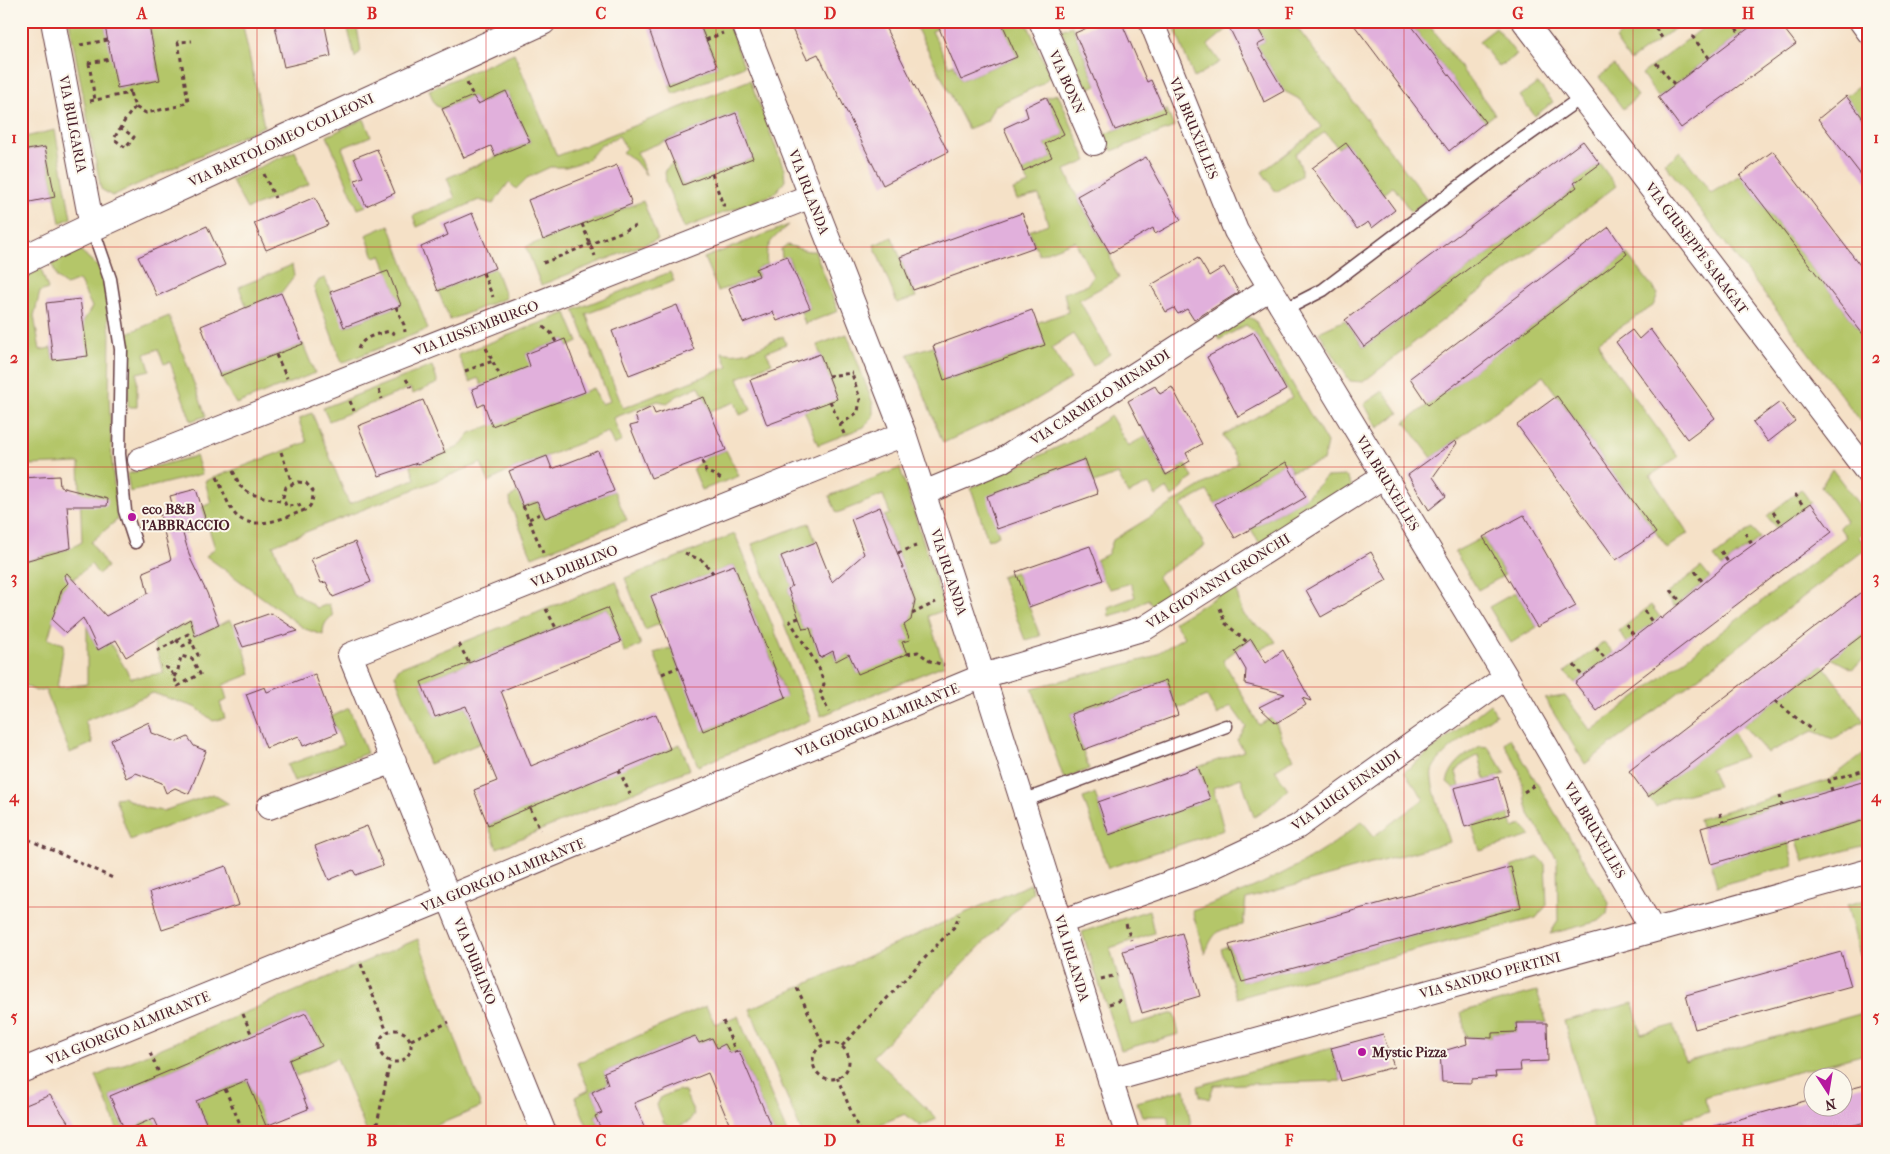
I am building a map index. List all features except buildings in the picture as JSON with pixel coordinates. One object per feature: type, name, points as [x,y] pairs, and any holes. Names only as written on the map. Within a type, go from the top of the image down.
[{"type":"main road","name":"VIA BARTOLOMEO COLLEONI","points":[[21,261],[542,21]]},
{"type":"street","name":"VIA BULGARIA","points":[[53,21],[92,227]]},
{"type":"street","name":"VIA BONN","points":[[1041,21],[1094,143]]},
{"type":"street","name":"VIA BRUXELLES","points":[[1152,21],[1236,231],[1506,677],[1653,930]]},
{"type":"street","name":"VIA GIUSEPPE SARAGAT","points":[[1524,21],[1869,474]]},
{"type":"street","points":[[1861,21],[1869,32]]},
{"type":"street","name":"VIA IRLANDA","points":[[737,26],[811,196],[904,434],[983,676],[1127,1133]]},
{"type":"street","name":"VIA LUSSEMBURGO","points":[[140,460],[811,196]]},
{"type":"street","name":"VIA CARMELO MINARDI","points":[[924,493],[1001,461],[1270,288]]},
{"type":"street","name":"VIA DUBLINO","points":[[544,1133],[350,655],[904,434]]},
{"type":"street","name":"VIA GIOVANNI GRONCHI","points":[[983,676],[1145,628],[1384,476]]},
{"type":"street","name":"VIA GIORGIO ALMIRANTE","points":[[21,1071],[449,897],[983,676]]},
{"type":"street","name":"VIA LUIGI EINAUDI","points":[[1061,922],[1201,872],[1297,827],[1506,677]]},
{"type":"street","points":[[269,807],[394,762]]},
{"type":"street","name":"VIA SANDRO PERTINI","points":[[1110,1080],[1869,870]]},
{"type":"lane","points":[[1284,310],[1323,290],[1506,151],[1582,97]]},
{"type":"lane","points":[[92,227],[110,278],[121,349],[119,454],[125,511],[135,542]]},
{"type":"lane","points":[[1022,802],[1226,726]]},
{"type":"path","points":[[1651,21],[1662,38]]},
{"type":"path","points":[[1732,21],[1740,34]]},
{"type":"path","points":[[706,40],[737,26]]},
{"type":"path","points":[[1692,36],[1709,58]]},
{"type":"path","points":[[74,46],[108,40]]},
{"type":"path","points":[[128,86],[135,107],[146,113],[179,106],[188,101],[178,42],[192,40]]},
{"type":"path","points":[[83,64],[112,59]]},
{"type":"path","points":[[89,63],[95,100]]},
{"type":"path","points":[[1656,63],[1674,84]]},
{"type":"path","points":[[85,102],[130,93]]},
{"type":"path","points":[[120,127],[134,137],[126,148],[114,139],[120,127],[135,107]]},
{"type":"path","points":[[261,166],[275,198]]},
{"type":"path","points":[[712,174],[723,205],[733,202]]},
{"type":"path","points":[[582,224],[597,263]]},
{"type":"path","points":[[543,263],[638,225]]},
{"type":"path","points":[[483,273],[495,302]]},
{"type":"path","points":[[396,307],[404,325],[405,338]]},
{"type":"path","points":[[538,324],[551,333],[556,342]]},
{"type":"path","points":[[358,351],[360,344],[369,337],[390,331],[397,334]]},
{"type":"path","points":[[485,345],[501,378]]},
{"type":"path","points":[[276,355],[289,383]]},
{"type":"path","points":[[465,372],[493,361]]},
{"type":"path","points":[[828,376],[861,372]]},
{"type":"path","points":[[840,424],[858,412],[860,399],[852,374]]},
{"type":"path","points":[[830,401],[844,435]]},
{"type":"path","points":[[281,452],[292,483]]},
{"type":"path","points":[[702,461],[706,472],[724,482]]},
{"type":"path","points":[[233,470],[240,486],[251,494],[284,502],[286,506],[299,505],[302,511]]},
{"type":"path","points":[[217,476],[229,504],[238,518],[255,523],[276,521],[306,510],[312,504],[313,491],[306,483],[292,483],[284,492],[284,502]]},
{"type":"path","points":[[1795,494],[1805,508]]},
{"type":"path","points":[[524,506],[543,553]]},
{"type":"path","points":[[1773,512],[1783,525]]},
{"type":"path","points":[[529,519],[542,513]]},
{"type":"path","points":[[1745,533],[1752,544]]},
{"type":"path","points":[[898,553],[923,543]]},
{"type":"path","points":[[1721,551],[1728,562]]},
{"type":"path","points":[[685,554],[703,562],[712,573]]},
{"type":"path","points":[[1695,572],[1704,584]]},
{"type":"path","points":[[1671,590],[1681,602]]},
{"type":"path","points":[[912,614],[941,600]]},
{"type":"path","points":[[1220,603],[1220,610],[1225,624],[1248,642]]},
{"type":"path","points":[[546,609],[556,628]]},
{"type":"path","points":[[1644,611],[1653,623]]},
{"type":"path","points":[[799,618],[790,621],[819,668],[824,684],[820,694],[829,712]]},
{"type":"path","points":[[1626,625],[1635,637]]},
{"type":"path","points":[[157,651],[188,634],[198,656],[192,659],[181,656],[174,678]]},
{"type":"path","points":[[176,640],[183,646],[192,642]]},
{"type":"path","points":[[458,644],[469,663]]},
{"type":"path","points":[[1596,648],[1606,659]]},
{"type":"path","points":[[907,654],[918,652],[930,661],[944,665]]},
{"type":"path","points":[[162,666],[170,669],[178,686],[200,674],[192,659]]},
{"type":"path","points":[[1574,665],[1583,677]]},
{"type":"path","points":[[662,674],[679,667]]},
{"type":"path","points":[[1775,700],[1813,731]]},
{"type":"path","points":[[1832,791],[1830,780],[1869,769]]},
{"type":"path","points":[[620,770],[630,794]]},
{"type":"path","points":[[1524,792],[1537,783]]},
{"type":"path","points":[[1780,795],[1782,805]]},
{"type":"path","points":[[530,808],[540,830]]},
{"type":"path","points":[[1720,813],[1723,822]]},
{"type":"path","points":[[21,836],[115,879]]},
{"type":"path","points":[[842,1046],[955,926],[959,915]]},
{"type":"path","points":[[1124,918],[1131,940]]},
{"type":"path","points":[[361,964],[387,1032]]},
{"type":"path","points":[[1098,980],[1117,975]]},
{"type":"path","points":[[798,988],[823,1044]]},
{"type":"path","points":[[1106,1005],[1124,999]]},
{"type":"path","points":[[243,1014],[252,1036]]},
{"type":"path","points":[[723,1021],[736,1052]]},
{"type":"path","points":[[411,1040],[449,1022]]},
{"type":"path","points":[[392,1030],[400,1030],[411,1040],[412,1046],[409,1056],[401,1062],[390,1062],[385,1059],[379,1049],[380,1040],[387,1032],[392,1030]]},
{"type":"path","points":[[836,1043],[842,1046],[846,1050],[849,1060],[846,1071],[838,1078],[825,1078],[816,1071],[813,1065],[814,1053],[823,1044],[836,1043]]},
{"type":"path","points":[[150,1053],[160,1075]]},
{"type":"path","points":[[377,1133],[376,1129],[390,1062]]},
{"type":"path","points":[[838,1078],[860,1132]]},
{"type":"path","points":[[225,1089],[244,1133]]},
{"type":"green space","points":[[69,21],[104,21],[118,88],[160,80],[148,21],[242,21],[264,126],[112,196],[101,189]]},
{"type":"green space","points":[[346,21],[356,21],[361,51],[355,58]]},
{"type":"green space","points":[[698,21],[727,21],[744,66],[673,94],[669,85],[717,66]]},
{"type":"green space","points":[[913,21],[933,21],[937,29],[932,31],[949,66],[954,64],[961,80],[1017,57],[1001,22],[1026,21],[1050,76],[1042,84],[994,106],[987,121],[968,129]]},
{"type":"green space","points":[[1172,21],[1236,22],[1208,45],[1220,62],[1194,78]]},
{"type":"green space","points":[[1254,21],[1292,21],[1427,199],[1411,212],[1393,186],[1383,194],[1346,143],[1338,148],[1325,132],[1295,154],[1301,167],[1301,176],[1276,192],[1262,172],[1321,127],[1301,100],[1284,91],[1257,45],[1265,41]]},
{"type":"green space","points":[[1408,21],[1426,21],[1495,114],[1485,122]]},
{"type":"green space","points":[[1639,21],[1685,21],[1630,61],[1615,39]]},
{"type":"green space","points":[[1712,21],[1758,21],[1658,97],[1642,74]]},
{"type":"green space","points":[[1072,26],[1096,85],[1086,89],[1061,30]]},
{"type":"green space","points":[[1496,28],[1517,55],[1499,67],[1479,41]]},
{"type":"green space","points":[[514,53],[557,156],[750,80],[784,169],[785,181],[774,194],[684,228],[666,183],[665,170],[674,162],[683,185],[753,158],[736,113],[637,152],[646,175],[635,161],[622,152],[626,148],[619,136],[601,145],[586,161],[566,167],[550,167],[527,178],[516,189],[509,182],[493,204],[479,200],[417,227],[413,216],[455,198],[447,178],[530,142],[506,91],[478,104],[473,96],[442,109],[435,105],[429,90]]},
{"type":"green space","points":[[1614,65],[1638,96],[1623,109],[1599,77]]},
{"type":"green space","points":[[1869,78],[1869,126],[1846,96]]},
{"type":"green space","points":[[1538,83],[1553,102],[1535,116],[1520,96]]},
{"type":"green space","points":[[1058,94],[1087,161],[1065,170],[1077,197],[1110,253],[1111,261],[1119,278],[1079,300],[1110,354],[1093,366],[1073,334],[1051,348],[1071,379],[1032,402],[943,443],[908,354],[933,346],[945,380],[1044,345],[1036,323],[1068,312],[1064,293],[1087,285],[1093,276],[1075,241],[1039,255],[1029,231],[1048,224],[1039,195],[1017,200],[1013,190],[1029,184],[1023,171],[1052,157],[1045,144],[1064,134],[1046,97]]},
{"type":"green space","points":[[1167,110],[1174,127],[1112,151],[1105,134]]},
{"type":"green space","points":[[364,119],[371,136],[342,148],[366,206],[358,209],[327,136]]},
{"type":"green space","points":[[55,130],[71,218],[60,223],[45,147],[21,151],[21,138]]},
{"type":"green space","points":[[295,151],[309,184],[247,209],[231,180]]},
{"type":"green space","points":[[1680,151],[1711,193],[1740,175],[1869,342],[1869,432],[1665,164]]},
{"type":"green space","points":[[1600,164],[1616,186],[1363,382],[1350,381],[1319,332],[1345,320],[1364,347],[1577,187],[1574,183]]},
{"type":"green space","points":[[643,201],[658,239],[541,285],[526,247],[582,224],[590,208],[595,220]]},
{"type":"green space","points":[[389,225],[428,329],[342,363],[314,288],[319,280],[325,278],[345,327],[401,305],[381,255],[374,257],[366,235]]},
{"type":"green space","points":[[789,225],[771,242],[767,251],[767,264],[756,269],[759,276],[718,291],[704,258]]},
{"type":"green space","points":[[892,237],[916,297],[897,303],[874,245]]},
{"type":"green space","points":[[787,245],[815,251],[838,311],[805,324],[801,312],[810,308],[788,257],[782,258],[781,249]]},
{"type":"green space","points":[[80,250],[99,268],[104,286],[110,334],[109,396],[117,520],[91,542],[107,567],[98,574],[91,564],[62,589],[48,639],[64,644],[57,688],[87,684],[87,626],[98,650],[110,643],[131,678],[164,673],[153,641],[171,630],[191,623],[195,636],[230,620],[241,638],[251,674],[223,685],[227,700],[220,703],[225,718],[213,721],[197,708],[153,693],[85,721],[93,743],[70,753],[45,689],[36,691],[21,684],[21,560],[28,560],[71,548],[82,542],[79,463],[28,465],[28,445],[21,406],[21,279],[41,269],[48,289],[40,292],[34,316],[40,350],[51,348],[53,360],[83,322],[92,307],[79,280],[66,285],[57,278],[52,264]]},
{"type":"green space","points":[[1627,254],[1658,294],[1653,306],[1599,341],[1602,352],[1678,457],[1650,476],[1688,533],[1667,548],[1543,376],[1432,458],[1405,422]]},
{"type":"green space","points":[[292,265],[294,276],[281,293],[247,308],[239,287]]},
{"type":"green space","points":[[495,268],[506,298],[450,320],[438,291]]},
{"type":"green space","points":[[670,272],[674,281],[586,314],[623,408],[728,367],[722,352],[746,352],[783,336],[786,344],[766,352],[772,363],[738,378],[751,410],[740,415],[735,402],[710,411],[699,386],[667,403],[658,401],[613,418],[622,441],[614,445],[608,432],[509,471],[489,482],[481,463],[273,545],[293,591],[317,608],[329,604],[333,616],[325,624],[323,635],[305,629],[206,556],[215,548],[202,507],[211,503],[205,481],[307,442],[300,424],[300,418],[312,413],[349,504],[415,479],[407,455],[412,453],[418,464],[459,447],[470,433],[539,408],[482,386],[478,378],[470,382],[458,355],[566,313],[578,342],[568,347],[565,339],[526,354],[550,392],[555,404],[593,388],[601,404],[610,401],[574,310]]},
{"type":"green space","points":[[169,316],[206,416],[191,421],[170,362],[164,364],[158,349],[145,354],[150,370],[137,373],[137,407],[128,407],[128,333]]},
{"type":"green space","points":[[1248,317],[1255,320],[1327,443],[1323,461],[1292,471],[1286,462],[1215,504],[1207,491],[1181,505],[1205,546],[1157,576],[1174,602],[1156,612],[1148,599],[1130,610],[1109,616],[1108,607],[1135,597],[1131,583],[1110,589],[1103,580],[1096,560],[1108,554],[1113,540],[1238,463],[1223,435],[1292,398],[1254,332],[1246,325],[1219,340],[1216,333],[1242,318]]},
{"type":"green space","points":[[847,334],[873,404],[873,416],[864,427],[818,445],[804,410],[836,398],[817,345]]},
{"type":"green space","points":[[303,344],[315,373],[236,404],[220,376]]},
{"type":"green space","points":[[432,366],[438,383],[413,394],[410,388],[329,421],[323,408]]},
{"type":"green space","points":[[1383,391],[1399,413],[1378,428],[1364,404]]},
{"type":"green space","points":[[1111,416],[1128,446],[1146,436],[1168,479],[1181,473],[1178,468],[1186,464],[1193,478],[1184,484],[1183,488],[1172,497],[1167,488],[1156,496],[1149,484],[1128,494],[1118,474],[1094,483],[1085,459],[988,496],[999,535],[988,540],[971,488],[1077,438]]},
{"type":"green space","points":[[726,450],[739,476],[702,490],[693,468],[707,457]]},
{"type":"green space","points":[[196,456],[202,474],[130,492],[127,474]]},
{"type":"green space","points":[[900,468],[945,610],[928,616],[944,665],[821,716],[752,544],[809,523],[816,542],[781,557],[792,586],[788,589],[803,629],[810,628],[820,657],[833,651],[836,661],[849,654],[858,674],[902,642],[909,640],[904,625],[911,620],[910,605],[916,602],[884,516],[890,514],[883,495],[837,513],[829,496]]},
{"type":"green space","points":[[1832,469],[1869,518],[1869,530],[1859,537],[1867,548],[1585,764],[1545,699],[1565,696],[1591,731],[1846,537],[1839,527],[1846,521],[1821,487]]},
{"type":"green space","points":[[1346,476],[1354,490],[1262,547],[1251,529],[1306,497],[1326,477]]},
{"type":"green space","points":[[1801,489],[1811,503],[1777,529],[1767,516]]},
{"type":"green space","points":[[518,491],[523,506],[537,501],[545,518],[614,491],[627,520],[532,557],[511,507],[510,498]]},
{"type":"green space","points":[[1752,528],[1760,538],[1722,567],[1714,557]]},
{"type":"green space","points":[[735,534],[811,720],[698,766],[654,653],[671,648],[704,731],[786,696],[734,565],[652,596],[662,623],[645,630],[625,578]]},
{"type":"green space","points":[[1483,537],[1505,575],[1478,590],[1455,552]]},
{"type":"green space","points":[[1701,567],[1710,578],[1674,607],[1665,595]]},
{"type":"green space","points":[[1016,572],[1040,636],[1025,640],[1001,577]]},
{"type":"green space","points":[[616,581],[641,645],[625,653],[607,608],[421,682],[435,717],[466,706],[481,743],[429,764],[395,675],[399,668]]},
{"type":"green space","points":[[1236,585],[1240,605],[1245,616],[1273,637],[1276,642],[1258,650],[1251,639],[1223,660],[1259,725],[1271,718],[1276,723],[1283,741],[1294,758],[1275,770],[1288,789],[1268,808],[1254,817],[1241,778],[1213,788],[1224,830],[1108,868],[1083,798],[1095,794],[1109,835],[1209,799],[1198,767],[1244,751],[1237,740],[1246,727],[1231,706],[1217,715],[1207,696],[1176,709],[1166,680],[1071,714],[1089,769],[1064,779],[1032,688],[1150,658],[1184,637],[1174,622]]},
{"type":"green space","points":[[1516,592],[1537,627],[1511,643],[1489,607]]},
{"type":"green space","points":[[1651,605],[1660,617],[1627,643],[1619,631]]},
{"type":"green space","points":[[1869,630],[1869,655],[1852,669],[1831,658]]},
{"type":"green space","points":[[1604,642],[1614,653],[1575,683],[1565,672]]},
{"type":"green space","points":[[1823,665],[1864,721],[1833,739],[1813,731],[1767,753],[1743,725]]},
{"type":"green space","points":[[1490,704],[1496,714],[1450,749],[1435,764],[1432,771],[1435,795],[1450,842],[1246,899],[1243,925],[1218,932],[1205,954],[1192,911],[1243,891],[1293,868],[1330,846],[1362,821],[1374,836],[1424,799],[1404,772]]},
{"type":"green space","points":[[349,708],[367,753],[294,781],[287,765],[343,745],[331,717]]},
{"type":"green space","points":[[1733,732],[1745,757],[1710,769],[1718,786],[1669,799],[1656,807],[1648,797]]},
{"type":"green space","points":[[1510,738],[1609,903],[1607,914],[1599,921],[1550,934],[1558,921],[1557,859],[1529,814],[1519,770],[1504,743]]},
{"type":"green space","points":[[680,744],[690,769],[497,848],[488,825]]},
{"type":"green space","points":[[1480,746],[1488,747],[1505,773],[1485,780],[1479,755],[1463,764],[1456,772],[1460,787],[1454,788],[1447,782],[1455,765]]},
{"type":"green space","points":[[1869,749],[1869,780],[1701,828],[1699,819],[1829,780]]},
{"type":"green space","points":[[213,794],[229,804],[130,840],[115,798],[123,797],[145,808],[163,811]]},
{"type":"green space","points":[[1509,814],[1513,828],[1522,825],[1531,836],[1480,851],[1472,825]]},
{"type":"green space","points":[[1869,819],[1869,844],[1804,862],[1797,840]]},
{"type":"green space","points":[[1788,842],[1794,865],[1717,886],[1711,864]]},
{"type":"green space","points":[[1538,857],[1545,864],[1547,905],[1536,918],[1237,998],[1221,949],[1229,945],[1242,982],[1521,907],[1511,867]]},
{"type":"green space","points":[[1030,884],[1033,892],[873,1056],[937,1119],[920,1126],[905,1114],[859,1133],[802,1133],[750,1009]]},
{"type":"green space","points":[[1869,899],[1869,990],[1847,905]]},
{"type":"green space","points":[[1149,910],[1154,933],[1110,948],[1131,1025],[1174,1013],[1179,1034],[1121,1050],[1082,932]]},
{"type":"green space","points":[[418,939],[481,1107],[430,1128],[432,1133],[367,1133],[337,1058],[296,1076],[289,1060],[322,1046],[306,1013],[110,1096],[125,1131],[154,1118],[161,1133],[119,1133],[96,1076]]},
{"type":"green space","points":[[1537,991],[1547,1023],[1516,1023],[1517,1032],[1492,1033],[1492,1038],[1466,1037],[1461,1012]]},
{"type":"green space","points":[[1633,1003],[1641,1034],[1674,1025],[1685,1062],[1867,1012],[1869,1008],[1869,1053],[1820,1066],[1802,1066],[1802,1071],[1704,1097],[1709,1112],[1683,1119],[1688,1133],[1595,1133],[1564,1021]]},
{"type":"green space","points":[[706,1006],[715,1024],[738,1016],[787,1133],[774,1133],[739,1051],[730,1053],[717,1048],[712,1038],[699,1043],[695,1036],[604,1072],[608,1084],[592,1092],[602,1113],[595,1116],[603,1133],[590,1133],[575,1097],[589,1090],[577,1063]]},
{"type":"green space","points":[[1331,1048],[1341,1081],[1214,1085],[1209,1099],[1200,1096],[1198,1086]]},
{"type":"green space","points":[[247,1080],[266,1126],[252,1133],[211,1133],[196,1101]]},
{"type":"green space","points":[[1185,1089],[1192,1132],[1205,1131],[1205,1133],[1169,1133],[1168,1116],[1142,1116],[1137,1102]]},
{"type":"green space","points":[[678,1090],[685,1092],[694,1114],[690,1121],[675,1128],[664,1123],[657,1105],[661,1097]]},
{"type":"place","name":"eco B&B l'ABBRACCIO","points":[[132,517]]},
{"type":"place","name":"Mystic Pizza","points":[[1362,1052]]}]
